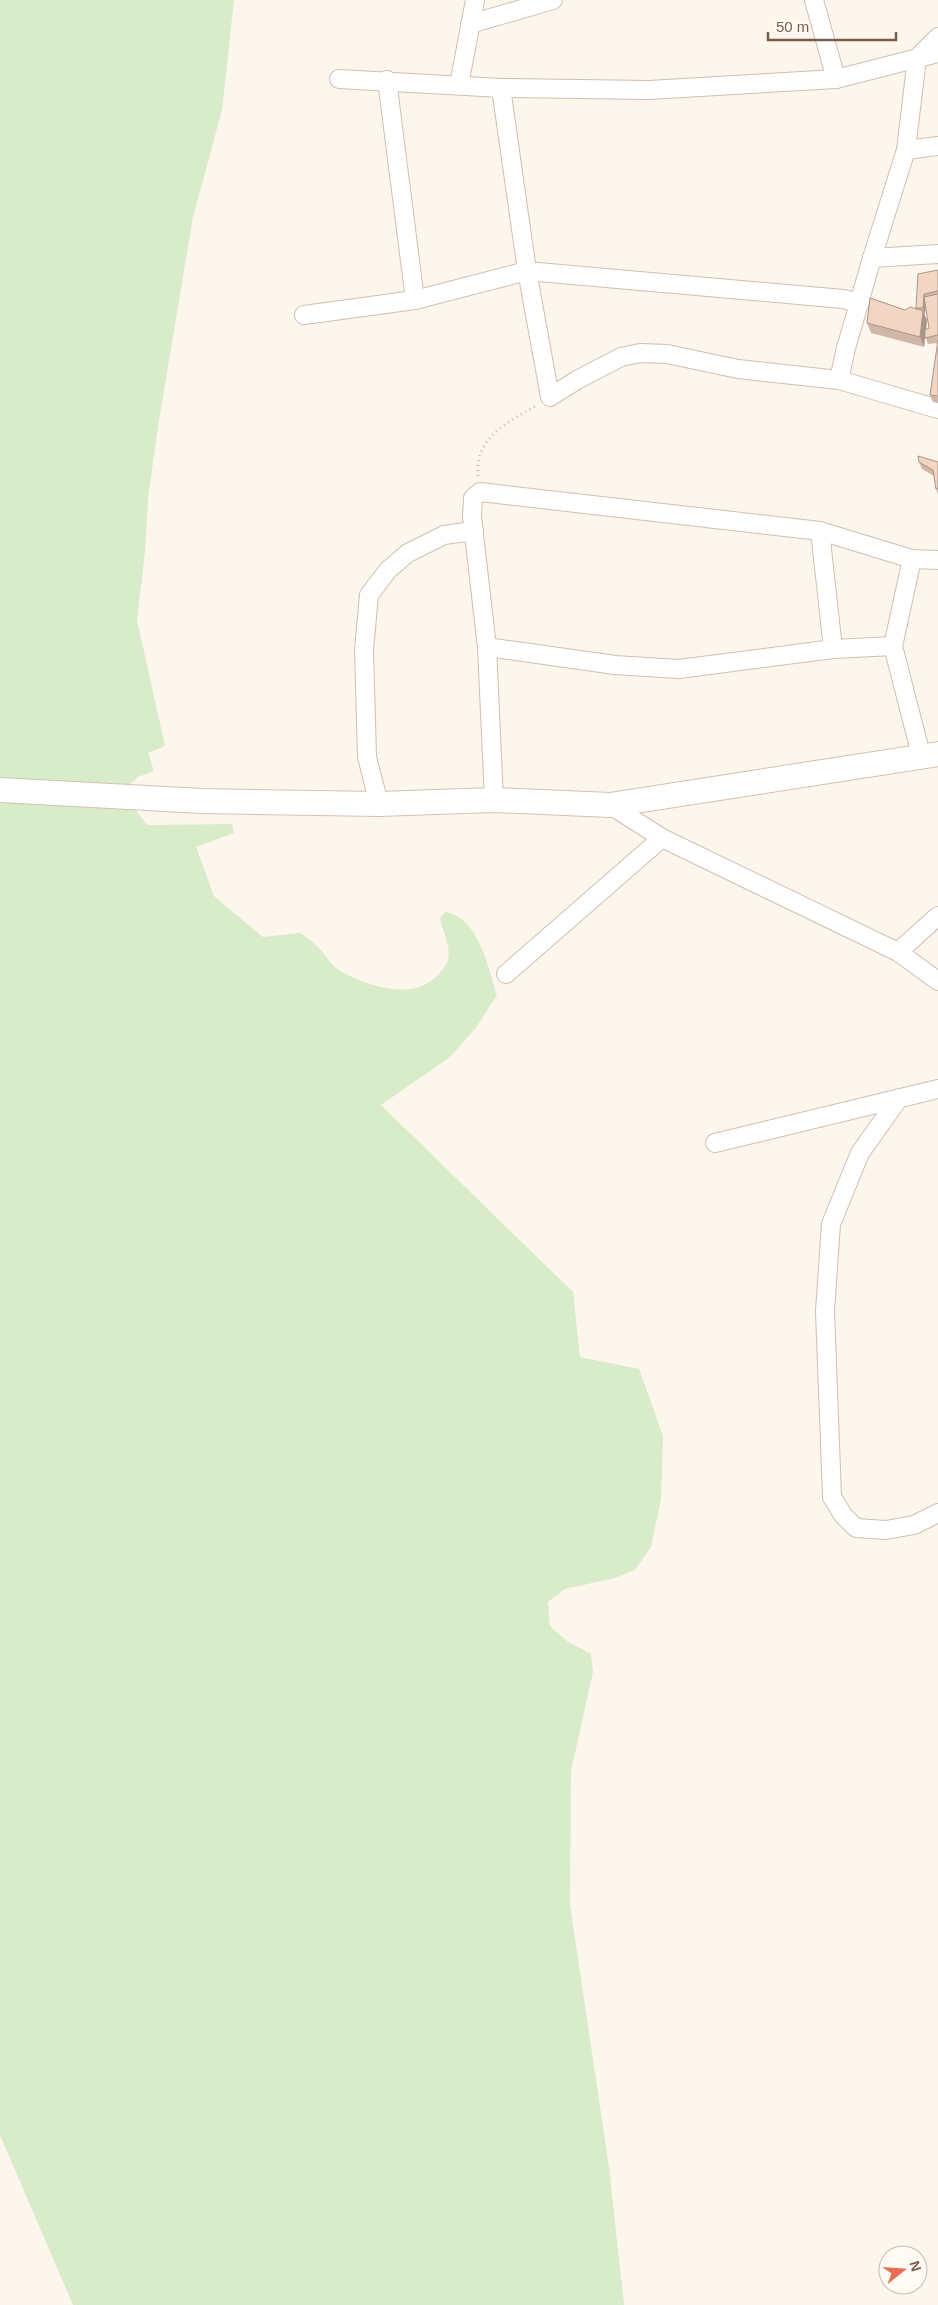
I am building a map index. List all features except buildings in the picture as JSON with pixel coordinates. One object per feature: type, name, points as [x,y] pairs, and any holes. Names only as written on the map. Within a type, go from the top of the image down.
[{"type":"main road","points":[[0,790],[202,802],[379,804],[494,800],[610,805],[929,754]]},
{"type":"street","points":[[459,85],[475,0]]},
{"type":"street","points":[[470,24],[553,0]]},
{"type":"street","points":[[814,0],[836,79]]},
{"type":"street","points":[[839,380],[846,348],[872,258],[906,150],[916,58],[938,37]]},
{"type":"street","points":[[340,79],[387,80],[501,88],[649,90],[836,79],[938,53]]},
{"type":"street","points":[[387,80],[415,300]]},
{"type":"street","points":[[501,88],[527,271],[550,397],[621,357],[640,353],[667,354],[738,369],[839,380],[938,409]]},
{"type":"street","points":[[906,150],[938,146]]},
{"type":"street","points":[[872,258],[938,254]]},
{"type":"street","points":[[304,316],[415,300],[527,271],[860,303]]},
{"type":"street","points":[[494,800],[487,647],[472,517],[473,498],[480,492],[820,531],[912,559],[938,560]]},
{"type":"street","points":[[379,804],[367,756],[364,650],[369,595],[388,570],[408,553],[444,535],[474,531]]},
{"type":"street","points":[[820,531],[833,648]]},
{"type":"street","points":[[912,559],[893,646],[929,754]]},
{"type":"street","points":[[487,647],[615,665],[679,668],[833,648],[893,646]]},
{"type":"street","points":[[610,805],[662,838],[898,952],[938,981]]},
{"type":"street","points":[[506,974],[662,838]]},
{"type":"street","points":[[898,952],[938,916]]},
{"type":"street","points":[[715,1143],[938,1089]]},
{"type":"street","points":[[899,1098],[860,1152],[831,1224],[825,1311],[832,1497],[843,1515],[856,1528],[886,1530],[914,1524],[938,1513]]},
{"type":"path","points":[[480,492],[477,467],[481,452],[493,432],[550,397]]},
{"type":"green space","points":[[0,0],[234,0],[222,110],[193,217],[158,426],[148,499],[145,552],[137,620],[165,746],[148,753],[154,771],[138,777],[122,791],[147,825],[232,824],[234,833],[196,847],[214,896],[263,937],[300,933],[318,947],[338,970],[353,978],[391,989],[416,988],[428,983],[441,972],[449,954],[440,918],[445,912],[456,916],[466,923],[474,933],[486,958],[497,995],[475,1029],[450,1057],[381,1105],[573,1292],[580,1357],[639,1369],[663,1436],[661,1499],[651,1547],[635,1570],[615,1578],[565,1589],[548,1602],[550,1626],[567,1641],[591,1654],[593,1672],[571,1771],[570,1905],[609,2167],[624,2305],[73,2305],[0,2135]]}]
